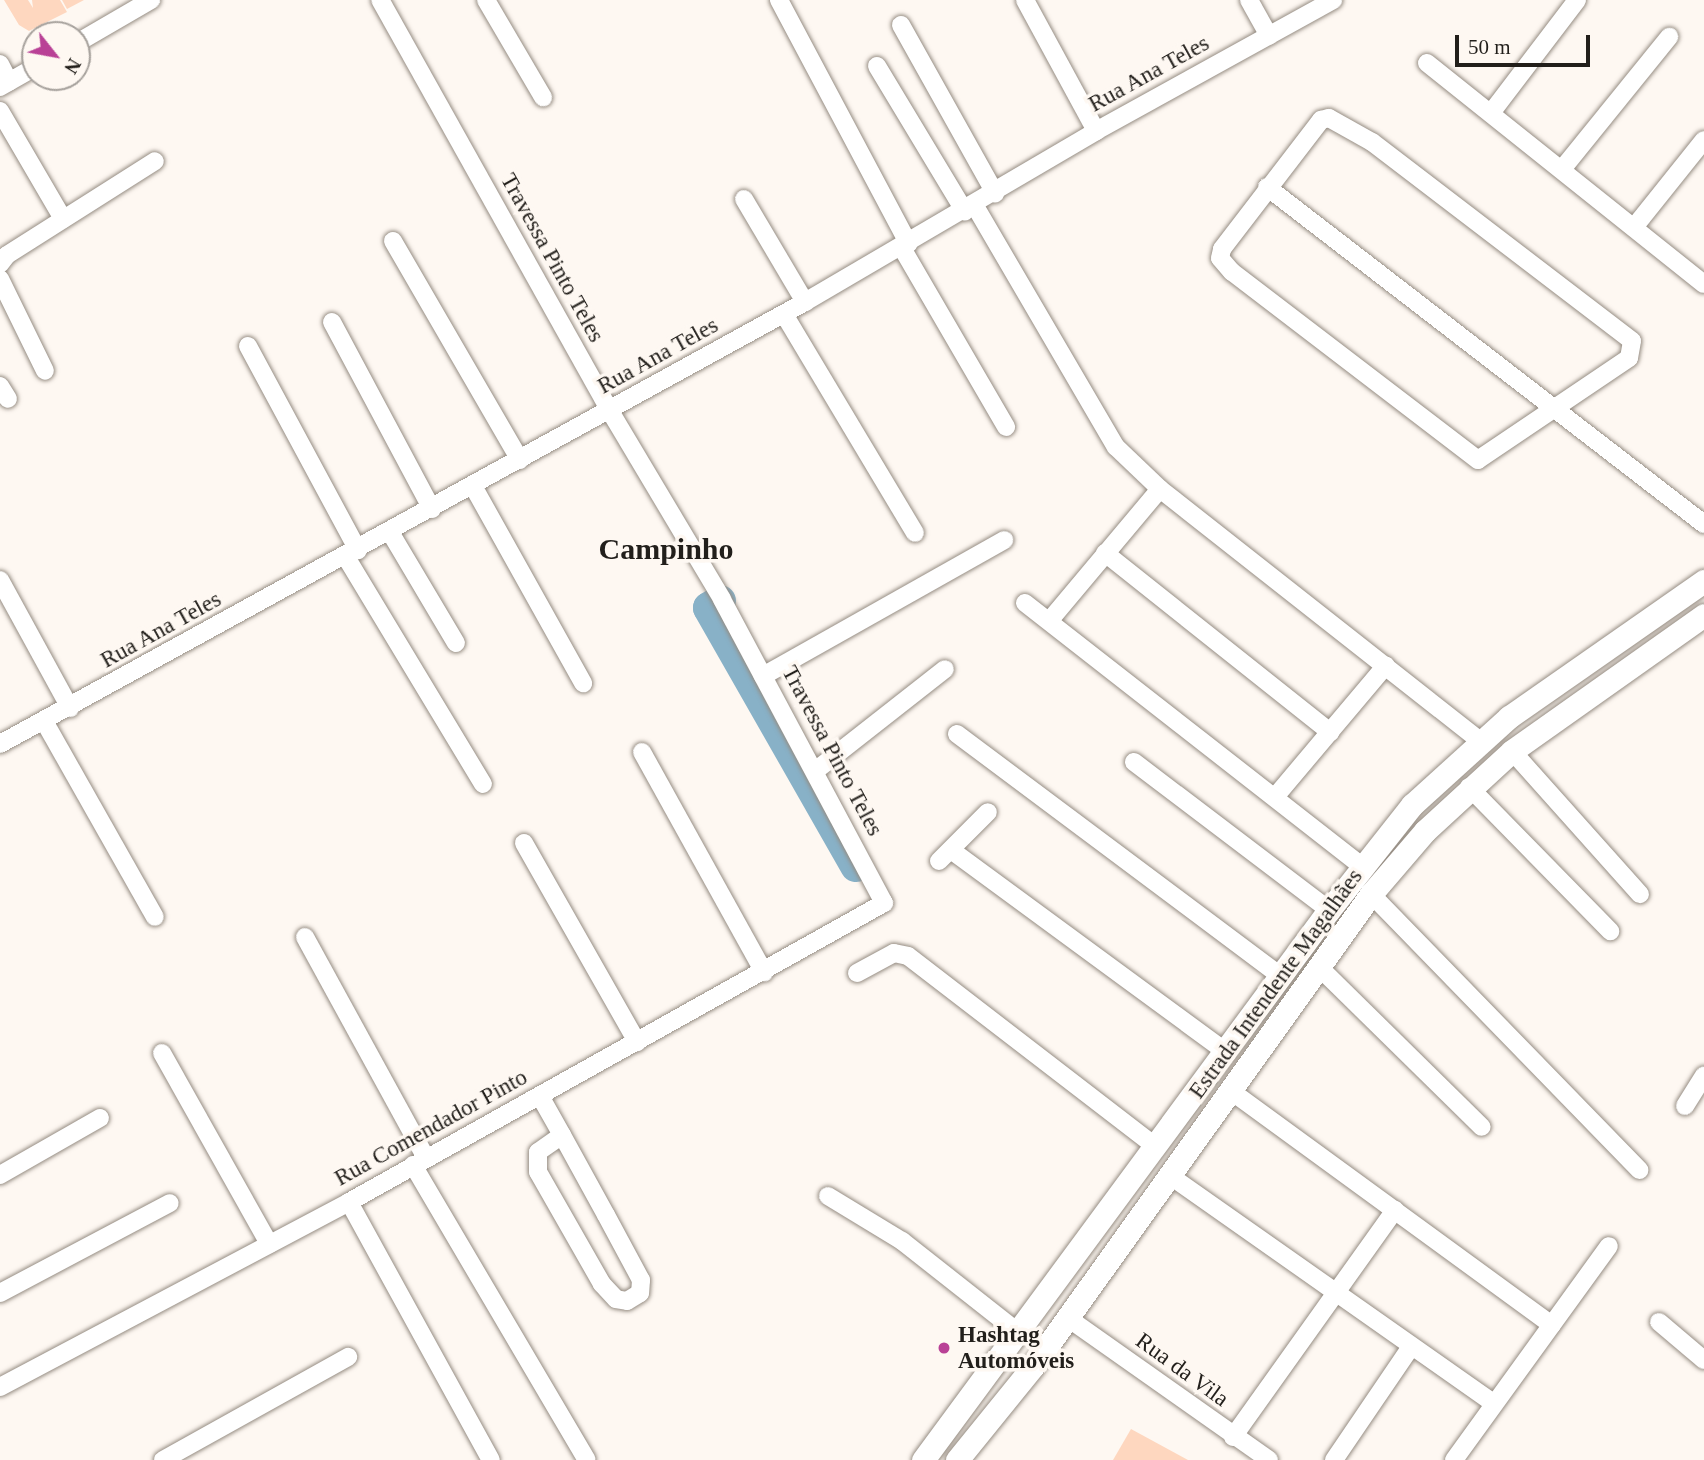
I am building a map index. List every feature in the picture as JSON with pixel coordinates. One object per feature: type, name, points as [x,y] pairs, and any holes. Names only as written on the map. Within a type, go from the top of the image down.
[{"type":"main road","name":"Estrada Intendente Magalhães","points":[[923,1460],[1020,1334],[1329,910],[1412,805],[1480,741],[1704,580]]},
{"type":"main road","name":"Estrada Intendente Magalhães","points":[[957,1460],[1068,1318],[1371,894],[1469,787],[1511,751],[1704,615]]},
{"type":"street","points":[[91,35],[149,0]]},
{"type":"street","name":"Travessa Pinto Teles","points":[[380,0],[610,411],[764,676],[885,899],[883,905]]},
{"type":"street","points":[[486,0],[543,97]]},
{"type":"street","points":[[779,0],[905,246],[1006,427]]},
{"type":"street","points":[[1025,0],[1096,131]]},
{"type":"street","points":[[1249,0],[1269,36]]},
{"type":"street","name":"Rua Ana Teles","points":[[0,744],[784,314],[970,209],[1096,131],[1333,0]]},
{"type":"street","points":[[1491,113],[1577,0]]},
{"type":"street","points":[[901,25],[995,194]]},
{"type":"street","points":[[1563,168],[1668,37]]},
{"type":"street","points":[[1427,63],[1563,168],[1704,284]]},
{"type":"street","points":[[0,64],[5,84],[21,75]]},
{"type":"street","points":[[877,66],[970,209],[1116,447],[1160,489],[1480,741]]},
{"type":"street","points":[[0,111],[64,219]]},
{"type":"street","points":[[1321,120],[1338,121],[1372,142],[1632,341],[1633,351],[1621,365],[1553,405],[1482,460],[1457,446],[1223,262],[1222,249],[1321,120]]},
{"type":"street","points":[[1635,226],[1704,140]]},
{"type":"street","points":[[0,264],[7,255],[155,161]]},
{"type":"street","points":[[1267,187],[1704,524]]},
{"type":"street","points":[[744,199],[805,302]]},
{"type":"street","points":[[393,241],[520,460]]},
{"type":"street","points":[[0,279],[45,370]]},
{"type":"street","points":[[784,314],[915,533]]},
{"type":"street","points":[[332,321],[432,509]]},
{"type":"street","points":[[248,346],[352,553],[482,784]]},
{"type":"street","points":[[472,486],[583,683]]},
{"type":"street","points":[[1049,620],[1160,489]]},
{"type":"street","points":[[390,532],[456,643]]},
{"type":"street","points":[[764,676],[1004,540]]},
{"type":"street","points":[[1105,553],[1330,732]]},
{"type":"street","points":[[0,580],[70,708]]},
{"type":"street","points":[[1025,603],[1362,866]]},
{"type":"street","points":[[1275,797],[1386,666]]},
{"type":"street","points":[[815,771],[945,668]]},
{"type":"street","points":[[44,721],[155,916]]},
{"type":"street","points":[[957,734],[1281,976]]},
{"type":"street","points":[[1511,751],[1640,894]]},
{"type":"street","points":[[642,752],[764,972]]},
{"type":"street","points":[[1133,762],[1329,910]]},
{"type":"street","points":[[1469,787],[1610,931]]},
{"type":"street","points":[[988,812],[945,856],[1227,1053]]},
{"type":"street","points":[[524,843],[637,1042]]},
{"type":"street","points":[[1371,894],[1639,1170]]},
{"type":"street","name":"Rua Comendador Pinto","points":[[0,1387],[349,1202],[883,905]]},
{"type":"street","points":[[305,937],[420,1162],[587,1460]]},
{"type":"street","points":[[857,973],[894,953],[908,956],[1156,1147]]},
{"type":"street","points":[[1319,967],[1482,1127]]},
{"type":"street","points":[[162,1052],[269,1244]]},
{"type":"street","points":[[1685,1106],[1704,1076]]},
{"type":"street","points":[[1231,1091],[1552,1325]]},
{"type":"street","points":[[540,1096],[562,1135],[641,1280],[640,1293],[627,1301],[616,1299],[601,1284],[538,1172],[538,1152],[562,1135]]},
{"type":"street","points":[[0,1175],[100,1118]]},
{"type":"street","points":[[1169,1175],[1410,1348],[1494,1403]]},
{"type":"street","points":[[828,1196],[902,1241],[1020,1334]]},
{"type":"street","points":[[349,1202],[491,1460]]},
{"type":"street","points":[[0,1293],[170,1203]]},
{"type":"street","points":[[1233,1437],[1395,1210]]},
{"type":"street","points":[[1454,1460],[1609,1246]]},
{"type":"street","name":"Rua da Vila","points":[[1068,1318],[1269,1460]]},
{"type":"street","points":[[1659,1322],[1704,1360]]},
{"type":"street","points":[[1334,1460],[1410,1348]]},
{"type":"street","points":[[163,1460],[348,1357]]},
{"type":"building","points":[[4,0],[28,0],[33,8],[32,0],[60,0],[67,12],[49,21],[21,21],[21,26]]},
{"type":"building","points":[[62,0],[84,0],[67,9]]},
{"type":"building","points":[[1131,1429],[1188,1460],[1113,1460]]},
{"type":"waterway","points":[[720,601],[709,608],[856,866]]},
{"type":"place","name":"Hashtag Automóveis","points":[[944,1348]]},
{"type":"district","name":"Campinho","points":[[666,549]]}]
